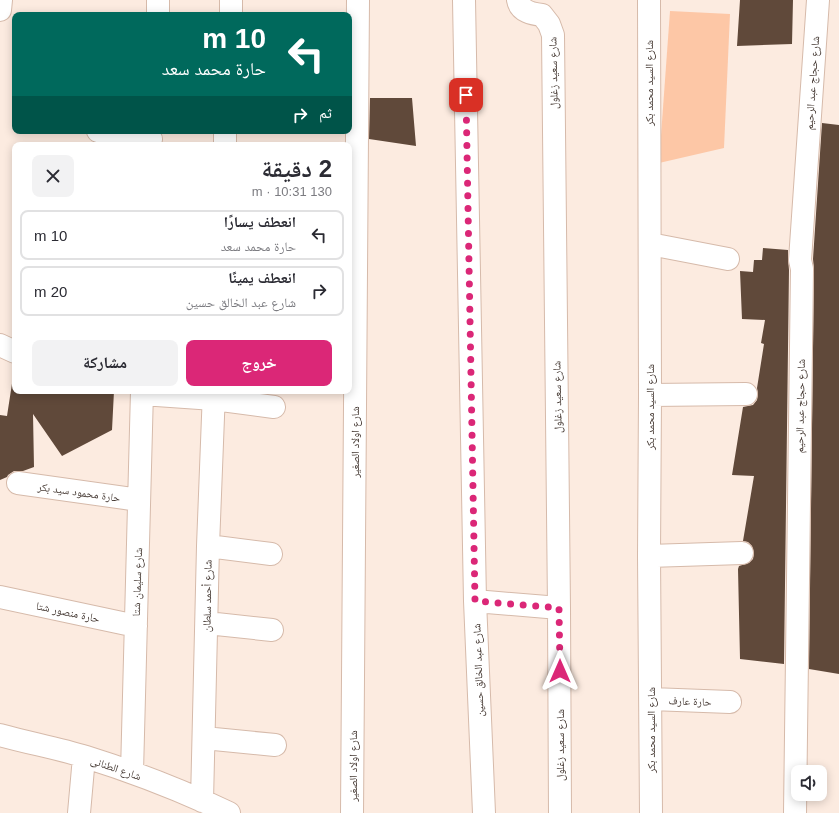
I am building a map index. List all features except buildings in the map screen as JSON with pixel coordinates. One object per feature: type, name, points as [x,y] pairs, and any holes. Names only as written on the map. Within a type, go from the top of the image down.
[{"type":"street","points":[[0,10],[1,0]]},
{"type":"street","points":[[158,0],[158,12]]},
{"type":"street","points":[[231,0],[231,12]]},
{"type":"street","name":"شارع اولاد الصغير","points":[[352,813],[358,0]]},
{"type":"street","name":"شارع عبد الخالق حسين","points":[[464,0],[475,601],[484,813]]},
{"type":"street","name":"شارع سعيد زغلول","points":[[518,0],[518,3],[528,12],[542,15],[549,24],[553,35],[560,813]]},
{"type":"street","name":"شارع السيد محمد بكر","points":[[649,0],[649,556],[651,813]]},
{"type":"street","name":"شارع حجاج عبد الرحيم","points":[[795,813],[802,269],[800,260],[818,0]]},
{"type":"street","points":[[121,134],[151,138]]},
{"type":"street","points":[[650,244],[728,259]]},
{"type":"street","points":[[0,345],[12,351]]},
{"type":"street","name":"شارع سليمان شتا","points":[[132,772],[142,394]]},
{"type":"street","points":[[190,394],[214,395],[274,407]]},
{"type":"street","points":[[650,395],[746,394]]},
{"type":"street","name":"شارع أحمد سلطان","points":[[214,395],[208,546],[204,738],[214,808]]},
{"type":"street","name":"حارة محمود سيد بكر","points":[[18,483],[139,500]]},
{"type":"street","points":[[208,546],[271,554]]},
{"type":"street","points":[[649,556],[742,553]]},
{"type":"street","name":"حارة منصور شتا","points":[[0,597],[136,626]]},
{"type":"street","points":[[475,601],[559,608]]},
{"type":"street","points":[[207,623],[272,630]]},
{"type":"street","name":"حارة عارف","points":[[651,699],[730,702]]},
{"type":"street","name":"شارع الطنانى","points":[[0,735],[84,757],[132,772],[214,808]]},
{"type":"street","points":[[204,738],[275,745]]},
{"type":"street","points":[[79,813],[84,757]]},
{"type":"shaded area","points":[[670,11],[730,14],[724,148],[659,163]]},
{"type":"route","points":[[466,95],[475,601],[559,608],[560,671]]}]
